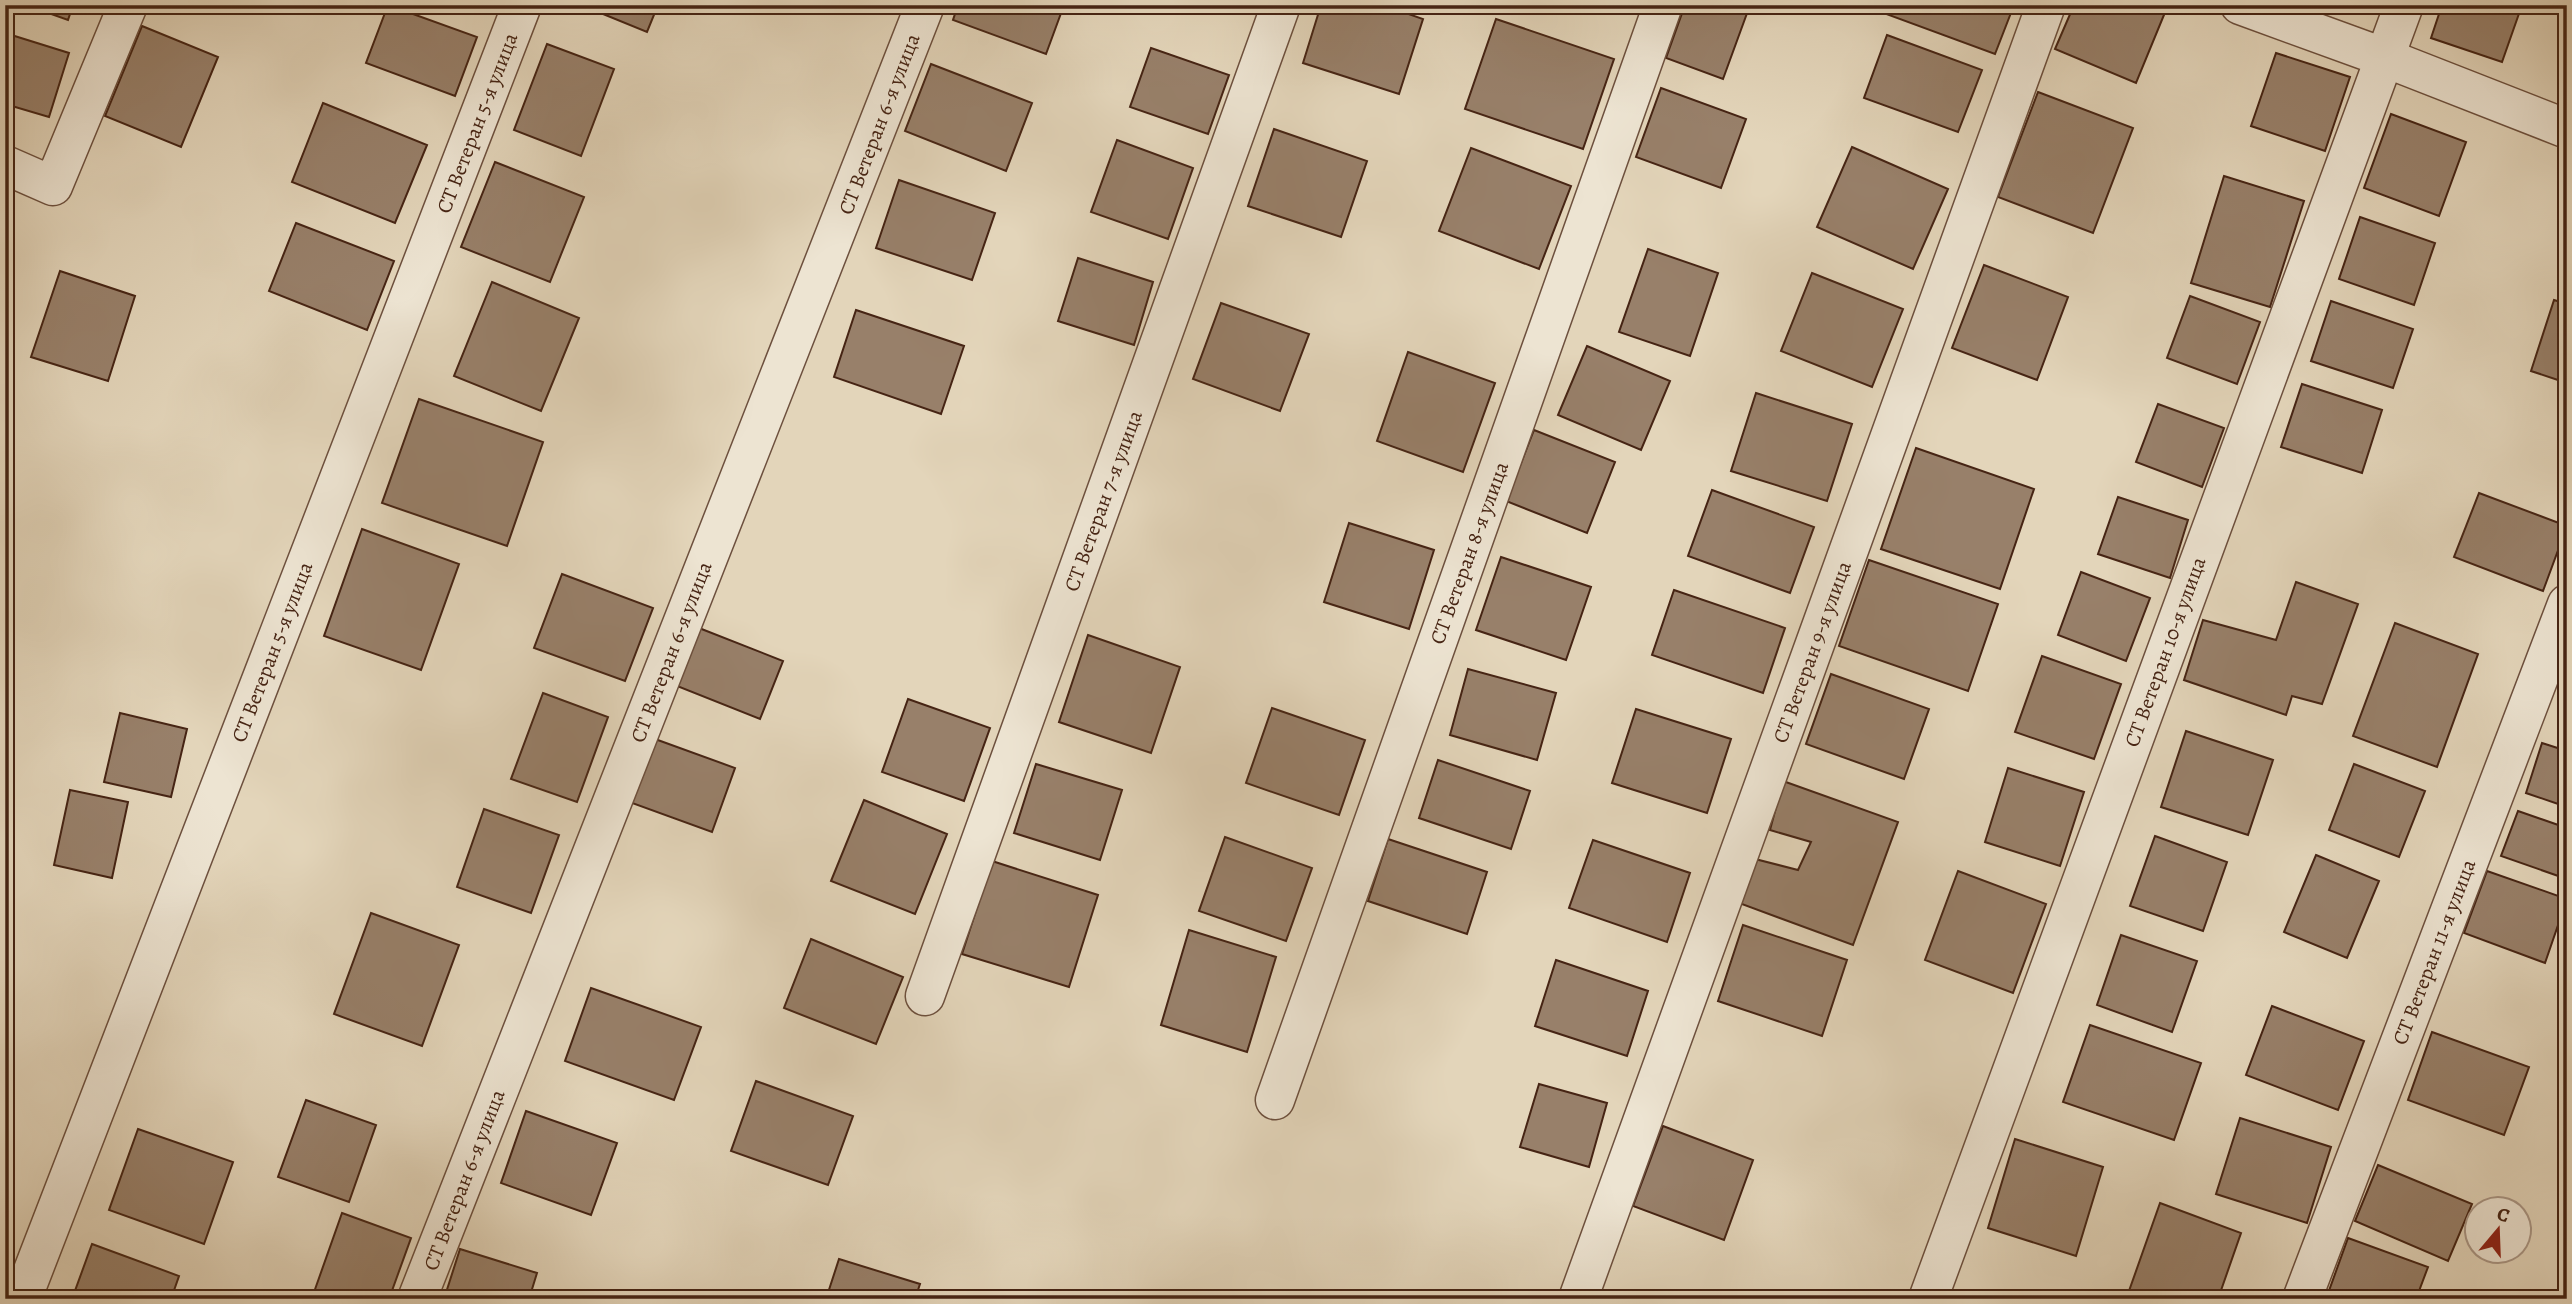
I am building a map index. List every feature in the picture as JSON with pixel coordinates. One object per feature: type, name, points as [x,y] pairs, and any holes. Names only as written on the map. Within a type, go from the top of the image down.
[{"type":"street","points":[[5,165],[53,186],[128,5]]},
{"type":"street","name":"СТ Ветеран 5-я улица","points":[[22,1299],[522,5]]},
{"type":"street","name":"СТ Ветеран 6-я улица","points":[[417,1299],[925,5]]},
{"type":"street","name":"СТ Ветеран 7-я улица","points":[[925,996],[1281,5]]},
{"type":"street","name":"СТ Ветеран 8-я улица","points":[[1275,1100],[1664,5]]},
{"type":"street","name":"СТ Ветеран 9-я улица","points":[[1578,1299],[2046,5]]},
{"type":"street","points":[[2240,5],[2567,129]]},
{"type":"street","name":"СТ Ветеран 10-я улица","points":[[1928,1299],[2403,5]]},
{"type":"street","name":"СТ Ветеран 11-я улица","points":[[2302,1299],[2567,604]]},
{"type":"building","points":[[26,5],[73,5],[68,20]]},
{"type":"building","points":[[388,5],[477,37],[455,96],[366,63]]},
{"type":"building","points":[[581,5],[658,5],[647,32]]},
{"type":"building","points":[[958,5],[1064,5],[1046,54],[953,20]]},
{"type":"building","points":[[1228,5],[1262,5],[1259,15]]},
{"type":"building","points":[[1321,5],[1383,5],[1423,19],[1399,94],[1303,63]]},
{"type":"building","points":[[1685,5],[1750,5],[1723,79],[1666,58]]},
{"type":"building","points":[[1880,5],[2014,5],[1995,54],[1878,11]]},
{"type":"building","points":[[2074,5],[2153,5],[2166,10],[2136,83],[2055,49]]},
{"type":"building","points":[[2442,5],[2522,5],[2502,62],[2431,38]]},
{"type":"building","points":[[1496,19],[1614,59],[1583,149],[1465,109]]},
{"type":"building","points":[[142,26],[218,57],[181,147],[105,116]]},
{"type":"building","points":[[5,33],[69,53],[49,117],[5,104]]},
{"type":"building","points":[[1887,35],[1982,70],[1958,132],[1864,98]]},
{"type":"building","points":[[547,44],[614,69],[581,156],[514,130]]},
{"type":"building","points":[[1151,48],[1229,75],[1208,134],[1130,107]]},
{"type":"building","points":[[2276,53],[2350,77],[2325,151],[2251,126]]},
{"type":"building","points":[[931,64],[1032,103],[1006,171],[905,131]]},
{"type":"building","points":[[1661,88],[1746,119],[1721,188],[1636,157]]},
{"type":"building","points":[[2038,92],[2133,128],[2093,233],[1998,197]]},
{"type":"building","points":[[323,103],[427,145],[395,223],[292,182]]},
{"type":"building","points":[[2391,114],[2466,142],[2439,216],[2364,188]]},
{"type":"building","points":[[1274,129],[1367,161],[1341,237],[1248,206]]},
{"type":"building","points":[[1117,140],[1193,168],[1168,239],[1091,212]]},
{"type":"building","points":[[1852,147],[1948,189],[1913,269],[1817,227]]},
{"type":"building","points":[[1471,148],[1571,186],[1539,269],[1439,231]]},
{"type":"building","points":[[495,162],[584,197],[550,282],[461,247]]},
{"type":"building","points":[[2224,176],[2304,201],[2270,307],[2191,283]]},
{"type":"building","points":[[899,180],[995,213],[972,280],[876,248]]},
{"type":"building","points":[[2360,217],[2435,243],[2414,305],[2339,279]]},
{"type":"building","points":[[296,223],[394,261],[367,330],[269,291]]},
{"type":"building","points":[[1648,249],[1718,273],[1690,356],[1619,332]]},
{"type":"building","points":[[1078,258],[1153,282],[1134,345],[1058,321]]},
{"type":"building","points":[[1984,265],[2068,297],[2037,380],[1952,348]]},
{"type":"building","points":[[60,271],[135,296],[108,381],[31,357]]},
{"type":"building","points":[[1812,273],[1903,309],[1872,387],[1781,351]]},
{"type":"building","points":[[492,282],[579,318],[541,411],[454,376]]},
{"type":"building","points":[[2190,296],[2260,322],[2237,384],[2167,358]]},
{"type":"building","points":[[2554,300],[2567,304],[2567,383],[2531,371]]},
{"type":"building","points":[[2331,301],[2413,329],[2393,388],[2311,361]]},
{"type":"building","points":[[1221,303],[1309,334],[1280,411],[1193,379]]},
{"type":"building","points":[[856,310],[964,346],[941,414],[834,377]]},
{"type":"building","points":[[1587,346],[1670,381],[1641,450],[1558,415]]},
{"type":"building","points":[[1408,352],[1495,383],[1463,472],[1377,441]]},
{"type":"building","points":[[2302,384],[2382,410],[2362,473],[2281,447]]},
{"type":"building","points":[[1756,393],[1852,424],[1827,501],[1731,471]]},
{"type":"building","points":[[419,399],[543,442],[507,546],[382,503]]},
{"type":"building","points":[[2158,404],[2224,428],[2202,487],[2136,462]]},
{"type":"building","points":[[1534,430],[1615,462],[1587,533],[1506,501]]},
{"type":"building","points":[[1916,448],[2034,489],[2000,589],[1881,549]]},
{"type":"building","points":[[1712,490],[1814,527],[1790,593],[1688,556]]},
{"type":"building","points":[[2479,493],[2567,526],[2543,591],[2454,557]]},
{"type":"building","points":[[2118,497],[2188,520],[2170,578],[2098,554]]},
{"type":"building","points":[[1349,523],[1434,550],[1409,629],[1324,602]]},
{"type":"building","points":[[362,529],[459,564],[421,670],[324,636]]},
{"type":"building","points":[[1501,557],[1591,587],[1566,660],[1476,630]]},
{"type":"building","points":[[1869,560],[1998,604],[1968,691],[1839,646]]},
{"type":"building","points":[[2081,572],[2150,598],[2126,661],[2058,635]]},
{"type":"building","points":[[562,574],[653,608],[625,681],[534,648]]},
{"type":"building","points":[[2296,582],[2358,604],[2322,704],[2292,696],[2286,715],[2184,680],[2203,620],[2276,640]]},
{"type":"building","points":[[1674,590],[1785,628],[1763,693],[1652,655]]},
{"type":"building","points":[[2395,623],[2478,654],[2437,767],[2353,736]]},
{"type":"building","points":[[699,628],[783,661],[760,719],[677,686]]},
{"type":"building","points":[[1088,635],[1180,667],[1151,753],[1059,722]]},
{"type":"building","points":[[2042,656],[2121,684],[2094,759],[2015,732]]},
{"type":"building","points":[[1468,669],[1556,693],[1537,760],[1450,735]]},
{"type":"building","points":[[1831,674],[1929,709],[1904,779],[1806,744]]},
{"type":"building","points":[[543,693],[608,717],[577,802],[511,779]]},
{"type":"building","points":[[908,699],[990,728],[964,801],[882,772]]},
{"type":"building","points":[[1272,708],[1365,740],[1339,815],[1246,783]]},
{"type":"building","points":[[1636,709],[1731,739],[1707,813],[1612,783]]},
{"type":"building","points":[[120,713],[187,729],[171,797],[104,782]]},
{"type":"building","points":[[2186,731],[2273,760],[2248,835],[2161,807]]},
{"type":"building","points":[[655,739],[735,768],[712,832],[632,803]]},
{"type":"building","points":[[2542,743],[2567,751],[2567,807],[2526,793]]},
{"type":"building","points":[[1438,760],[1530,791],[1511,849],[1419,818]]},
{"type":"building","points":[[1036,764],[1122,790],[1100,860],[1014,833]]},
{"type":"building","points":[[2354,764],[2425,791],[2399,857],[2329,830]]},
{"type":"building","points":[[2008,768],[2084,792],[2060,866],[1985,842]]},
{"type":"building","points":[[1783,781],[1898,822],[1853,945],[1739,903],[1755,859],[1798,870],[1811,842],[1770,830]]},
{"type":"building","points":[[70,790],[128,802],[112,878],[54,865]]},
{"type":"building","points":[[864,800],[947,834],[915,914],[831,881]]},
{"type":"building","points":[[484,809],[559,835],[531,913],[457,887]]},
{"type":"building","points":[[2518,811],[2567,828],[2567,879],[2501,856]]},
{"type":"building","points":[[2155,836],[2227,862],[2203,931],[2130,906]]},
{"type":"building","points":[[1225,837],[1312,868],[1286,941],[1199,911]]},
{"type":"building","points":[[1388,839],[1487,872],[1467,934],[1368,901]]},
{"type":"building","points":[[1593,840],[1690,873],[1667,942],[1569,908]]},
{"type":"building","points":[[2316,855],[2379,881],[2347,958],[2284,932]]},
{"type":"building","points":[[992,861],[1098,895],[1069,987],[962,954]]},
{"type":"building","points":[[1958,871],[2046,904],[2013,993],[1925,960]]},
{"type":"building","points":[[2487,871],[2567,899],[2545,963],[2464,933]]},
{"type":"building","points":[[371,913],[459,945],[422,1046],[334,1014]]},
{"type":"building","points":[[1743,925],[1847,960],[1822,1036],[1718,1001]]},
{"type":"building","points":[[1189,930],[1276,957],[1247,1052],[1161,1025]]},
{"type":"building","points":[[2121,935],[2197,961],[2172,1032],[2097,1005]]},
{"type":"building","points":[[811,939],[903,977],[876,1044],[784,1008]]},
{"type":"building","points":[[1556,960],[1648,991],[1627,1056],[1535,1026]]},
{"type":"building","points":[[591,988],[701,1027],[674,1100],[565,1061]]},
{"type":"building","points":[[2272,1006],[2364,1041],[2338,1110],[2246,1075]]},
{"type":"building","points":[[2090,1025],[2201,1063],[2174,1140],[2063,1102]]},
{"type":"building","points":[[2432,1032],[2529,1067],[2504,1135],[2408,1100]]},
{"type":"building","points":[[756,1081],[853,1116],[828,1185],[731,1151]]},
{"type":"building","points":[[1539,1084],[1607,1103],[1589,1167],[1520,1147]]},
{"type":"building","points":[[306,1100],[376,1125],[349,1202],[278,1177]]},
{"type":"building","points":[[526,1111],[617,1143],[591,1215],[501,1183]]},
{"type":"building","points":[[2240,1118],[2331,1147],[2307,1223],[2216,1194]]},
{"type":"building","points":[[1663,1126],[1753,1160],[1724,1240],[1633,1206]]},
{"type":"building","points":[[138,1129],[233,1162],[204,1244],[109,1210]]},
{"type":"building","points":[[2015,1139],[2103,1167],[2076,1256],[1988,1228]]},
{"type":"building","points":[[2378,1165],[2464,1201],[2464,1223],[2448,1261],[2355,1221]]},
{"type":"building","points":[[2160,1203],[2241,1233],[2218,1299],[2151,1299],[2129,1291]]},
{"type":"building","points":[[342,1213],[411,1238],[389,1299],[325,1299],[313,1295]]},
{"type":"building","points":[[2348,1238],[2428,1267],[2416,1299],[2326,1299]]},
{"type":"building","points":[[92,1244],[179,1276],[171,1299],[72,1299]]},
{"type":"building","points":[[460,1249],[537,1273],[529,1299],[444,1299]]},
{"type":"building","points":[[839,1259],[920,1284],[915,1299],[826,1299]]}]
